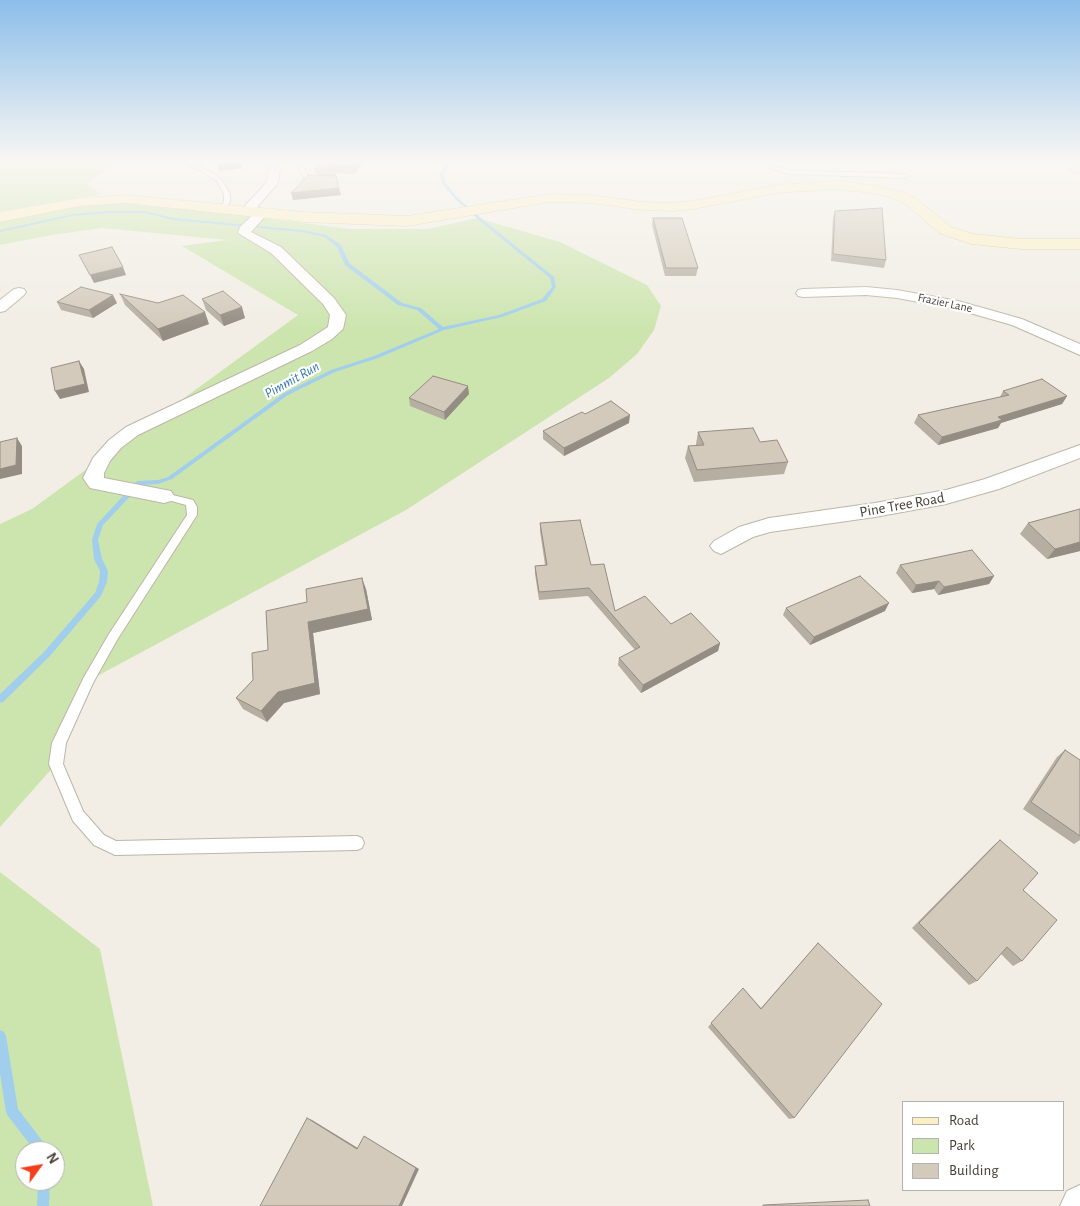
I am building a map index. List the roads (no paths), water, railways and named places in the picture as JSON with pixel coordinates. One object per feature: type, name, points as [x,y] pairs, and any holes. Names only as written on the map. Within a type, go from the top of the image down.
[{"type":"main road","points":[[287,216],[397,222],[435,216]]},
{"type":"main road","points":[[929,216],[945,230],[971,239],[1004,243],[1080,244]]},
{"type":"street","points":[[164,496],[96,483],[93,478],[94,473],[102,458],[115,444],[132,431],[306,348],[327,336],[335,329],[338,321],[338,315],[329,301],[284,257],[276,250],[247,235],[245,230],[254,216]]},
{"type":"street","name":"Frazier Lane","points":[[803,293],[866,291],[950,303],[1017,322],[1080,350]]},
{"type":"street","points":[[0,308],[19,292]]},
{"type":"street","name":"Pine Tree Road","points":[[721,546],[746,532],[769,525],[875,510],[946,497],[992,484],[1080,451]]},
{"type":"lane","points":[[164,496],[189,502],[192,507],[192,515],[113,637],[88,681],[59,743],[56,764],[78,816],[99,840],[115,848],[357,843]]},
{"type":"waterway","points":[[0,231],[67,216]]},
{"type":"waterway","points":[[162,216],[173,219],[302,231],[326,236],[339,246],[347,264],[400,304],[419,309],[442,329]]},
{"type":"waterway","name":"Pimmit Run","points":[[442,329],[500,316],[544,300],[554,287],[552,277],[477,216]]},
{"type":"waterway","name":"Pimmit Run","points":[[0,699],[46,655],[98,594],[103,582],[104,571],[98,559],[95,540],[100,524],[139,483],[158,482],[170,478],[286,394],[333,371],[376,357],[442,329]]},
{"type":"waterway","name":"Pimmit Run","points":[[0,1036],[12,1112],[35,1141]]},
{"type":"waterway","name":"Pimmit Run","points":[[43,1206],[44,1191]]}]
